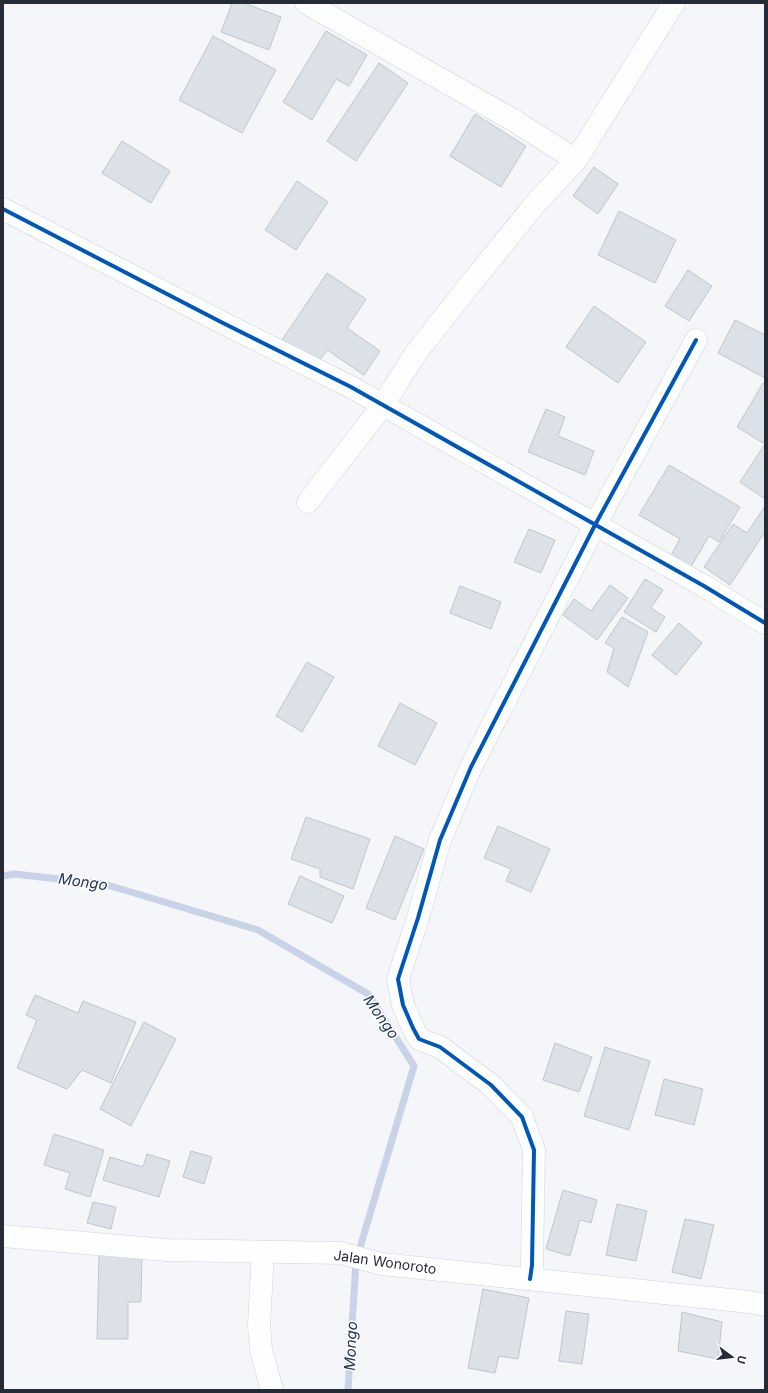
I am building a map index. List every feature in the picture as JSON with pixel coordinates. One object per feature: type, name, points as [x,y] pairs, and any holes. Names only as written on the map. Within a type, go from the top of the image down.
[{"type":"street","points":[[306,3],[513,120],[576,160]]},
{"type":"street","points":[[308,502],[383,405],[416,353],[536,203],[576,160],[674,3]]},
{"type":"street","points":[[3,209],[228,326],[351,387],[704,586],[765,623]]},
{"type":"street","points":[[530,1279],[532,1265],[534,1150],[522,1118],[491,1085],[440,1047],[419,1039],[404,1005],[398,979],[418,918],[440,840],[471,767],[595,525],[696,340]]},
{"type":"street","name":"Jalan Wonoroto","points":[[3,1236],[167,1250],[341,1253],[382,1264],[750,1302],[765,1305]]},
{"type":"street","points":[[263,1252],[259,1325],[261,1350],[272,1390]]},
{"type":"building","points":[[232,3],[244,3],[281,17],[269,50],[221,32]]},
{"type":"building","points":[[326,31],[367,55],[349,86],[336,79],[312,120],[283,102]]},
{"type":"building","points":[[213,36],[276,70],[242,133],[179,100]]},
{"type":"building","points":[[379,63],[408,83],[356,161],[327,141]]},
{"type":"building","points":[[475,114],[526,146],[501,187],[450,156]]},
{"type":"building","points":[[122,141],[170,171],[151,203],[102,173]]},
{"type":"building","points":[[594,167],[618,184],[598,214],[573,196]]},
{"type":"building","points":[[297,181],[328,202],[296,250],[265,230]]},
{"type":"building","points":[[619,211],[676,240],[655,283],[598,255]]},
{"type":"building","points":[[688,270],[712,286],[689,321],[665,306]]},
{"type":"building","points":[[327,273],[366,299],[347,328],[380,351],[364,375],[327,350],[316,366],[280,343]]},
{"type":"building","points":[[594,306],[646,342],[618,383],[566,347]]},
{"type":"building","points":[[735,320],[765,335],[765,378],[718,353]]},
{"type":"building","points":[[763,383],[765,384],[765,439],[763,443],[737,427]]},
{"type":"building","points":[[546,409],[565,417],[558,436],[594,451],[585,475],[528,452]]},
{"type":"building","points":[[765,444],[765,499],[740,482]]},
{"type":"building","points":[[669,465],[740,507],[719,542],[709,536],[691,567],[671,555],[680,539],[639,515]]},
{"type":"building","points":[[765,506],[765,532],[730,585],[704,567],[733,524],[747,533]]},
{"type":"building","points":[[529,529],[555,540],[541,573],[514,562]]},
{"type":"building","points":[[645,579],[663,590],[651,608],[665,617],[656,632],[624,612]]},
{"type":"building","points":[[610,585],[628,598],[597,640],[563,615],[574,599],[591,611]]},
{"type":"building","points":[[460,586],[501,602],[491,629],[450,613]]},
{"type":"building","points":[[622,617],[648,632],[628,687],[607,672],[614,648],[605,643]]},
{"type":"building","points":[[679,623],[702,643],[676,675],[652,655]]},
{"type":"building","points":[[307,662],[334,677],[302,732],[276,716]]},
{"type":"building","points":[[400,703],[437,723],[415,765],[378,746]]},
{"type":"building","points":[[306,817],[370,839],[353,889],[320,877],[320,869],[291,859]]},
{"type":"building","points":[[498,826],[550,849],[531,892],[506,881],[511,869],[484,858]]},
{"type":"building","points":[[395,836],[424,849],[395,920],[366,908]]},
{"type":"building","points":[[300,876],[344,896],[332,923],[288,904]]},
{"type":"building","points":[[35,995],[78,1013],[83,1001],[136,1022],[111,1083],[82,1070],[67,1089],[17,1068],[37,1020],[26,1015]]},
{"type":"building","points":[[144,1022],[176,1039],[131,1126],[100,1109]]},
{"type":"building","points":[[555,1043],[592,1057],[579,1092],[543,1080]]},
{"type":"building","points":[[605,1047],[650,1061],[629,1130],[584,1116]]},
{"type":"building","points":[[664,1079],[703,1089],[694,1125],[655,1115]]},
{"type":"building","points":[[54,1134],[104,1150],[90,1197],[65,1189],[70,1173],[44,1165]]},
{"type":"building","points":[[191,1151],[212,1157],[204,1184],[183,1177]]},
{"type":"building","points":[[147,1154],[170,1161],[159,1197],[103,1180],[110,1157],[143,1167]]},
{"type":"building","points":[[563,1190],[597,1200],[591,1223],[580,1220],[570,1256],[546,1249]]},
{"type":"building","points":[[93,1202],[116,1207],[111,1229],[87,1223]]},
{"type":"building","points":[[617,1204],[647,1211],[636,1261],[606,1255]]},
{"type":"building","points":[[685,1219],[714,1225],[701,1279],[672,1272]]},
{"type":"building","points":[[99,1254],[142,1254],[141,1302],[128,1302],[128,1339],[97,1339]]},
{"type":"building","points":[[483,1289],[529,1298],[518,1359],[499,1356],[495,1373],[468,1368]]},
{"type":"building","points":[[566,1311],[589,1314],[582,1364],[559,1361]]},
{"type":"building","points":[[682,1312],[722,1322],[718,1359],[678,1351]]},
{"type":"waterway","name":"Mongo","points":[[3,876],[14,874],[104,884],[258,930],[368,994],[414,1066],[356,1261],[348,1390]]},
{"type":"cycle path","points":[[3,209],[221,322],[351,387],[704,586],[765,623]]},
{"type":"cycle path","points":[[530,1279],[532,1265],[534,1150],[522,1117],[491,1085],[440,1047],[419,1039],[403,1005],[398,979],[418,918],[440,840],[471,767],[595,525],[696,340]]}]
